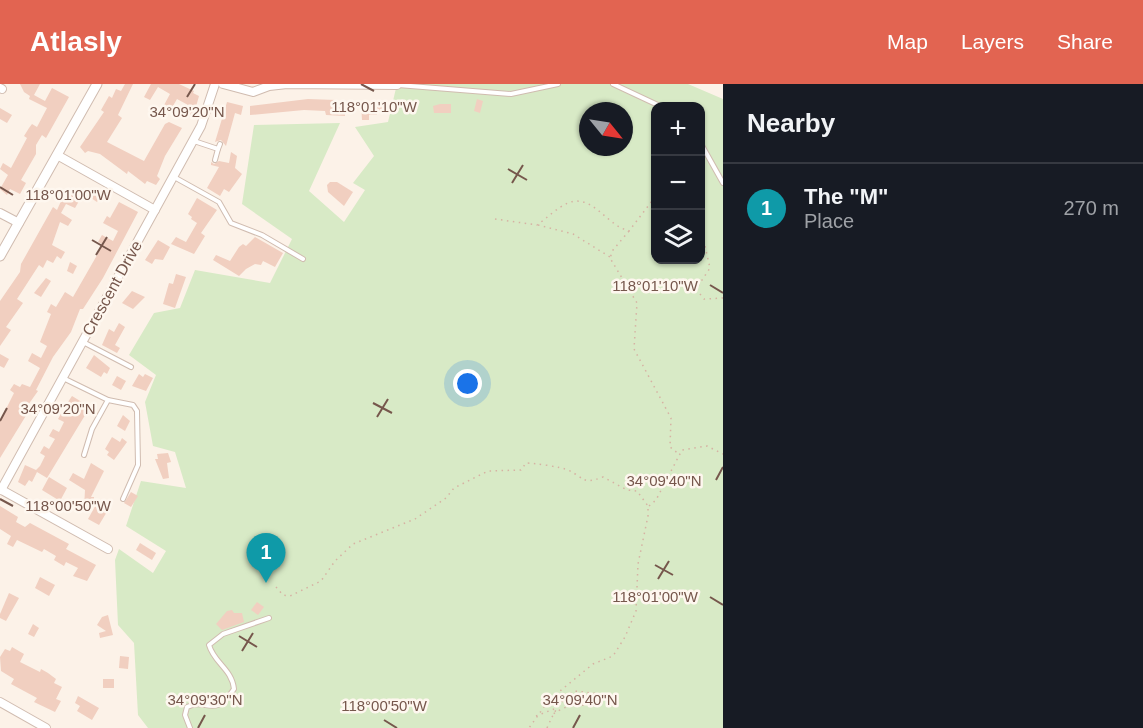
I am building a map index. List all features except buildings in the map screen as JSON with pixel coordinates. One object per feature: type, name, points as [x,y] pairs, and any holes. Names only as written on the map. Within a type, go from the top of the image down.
[{"type":"street","points":[[0,256],[97,84]]},
{"type":"street","name":"Crescent Drive","points":[[1,489],[201,126],[215,84]]},
{"type":"street","points":[[223,84],[253,92],[269,86],[288,84],[397,85]]},
{"type":"street","points":[[57,155],[155,210]]},
{"type":"street","points":[[0,213],[19,223]]},
{"type":"street","points":[[1,489],[108,549]]},
{"type":"street","points":[[0,702],[46,728]]},
{"type":"lane","points":[[397,85],[511,94],[558,84]]},
{"type":"lane","points":[[613,84],[651,102]]},
{"type":"lane","points":[[193,140],[218,150]]},
{"type":"lane","points":[[215,160],[220,144]]},
{"type":"lane","points":[[705,151],[723,183]]},
{"type":"lane","points":[[173,177],[219,202],[231,223],[262,235],[303,259]]},
{"type":"lane","points":[[82,342],[131,368]]},
{"type":"lane","points":[[63,377],[108,400],[134,405],[137,411],[138,465],[123,500]]},
{"type":"lane","points":[[84,455],[92,429],[108,400]]},
{"type":"lane","points":[[190,728],[185,715],[187,706],[194,704],[217,706],[225,702],[234,689],[230,672],[214,658],[209,645],[223,634],[269,618]]},
{"type":"path","points":[[537,225],[566,203],[586,201],[611,223],[628,231]]},
{"type":"path","points":[[610,258],[613,250],[651,202]]},
{"type":"path","points":[[495,219],[537,225],[573,234],[610,258],[637,303],[634,349],[671,418],[670,447],[680,455]]},
{"type":"path","points":[[705,246],[710,268],[696,289],[697,293],[704,299],[723,298]]},
{"type":"path","points":[[648,506],[656,500],[682,450],[707,446],[723,454]]},
{"type":"path","points":[[276,587],[283,595],[290,596],[321,581],[335,561],[353,544],[415,519],[446,498],[454,488],[488,471],[513,472],[520,470],[526,463],[537,463],[543,467],[568,470],[579,479],[591,482],[603,477],[611,479],[627,490],[637,491],[648,506],[638,564],[636,611],[625,637],[613,656],[593,664],[557,693],[535,717],[529,728]]},
{"type":"path","points":[[535,717],[555,709],[574,692],[601,694],[588,706],[567,706],[553,714]]},
{"type":"path","points":[[547,728],[555,709]]},
{"type":"green space","points":[[397,84],[688,84],[723,99],[723,728],[148,728],[138,715],[134,643],[118,625],[115,560],[119,549],[153,573],[166,551],[126,526],[141,481],[186,488],[175,452],[153,446],[145,402],[156,375],[129,355],[154,313],[180,308],[195,270],[270,283],[292,239],[242,204],[254,125],[340,123],[309,191],[344,222],[365,190],[353,183],[374,156],[355,127],[388,122]]},
{"type":"place","name":"The \"M\"","points":[[266,583]]}]
